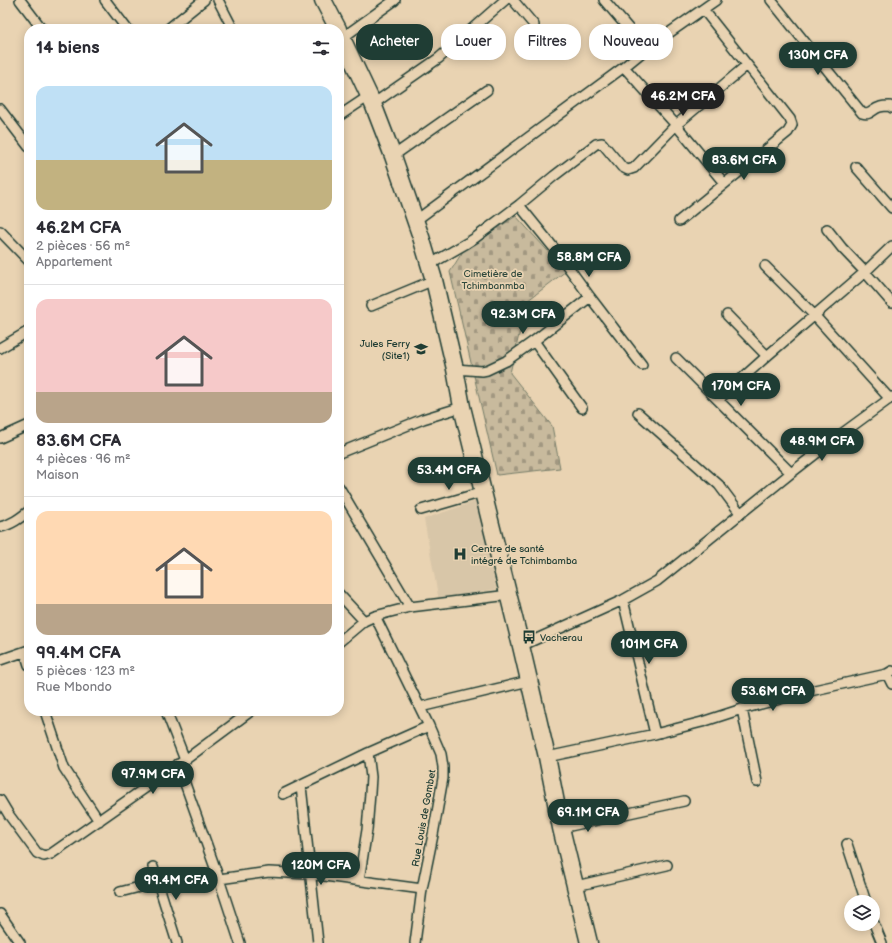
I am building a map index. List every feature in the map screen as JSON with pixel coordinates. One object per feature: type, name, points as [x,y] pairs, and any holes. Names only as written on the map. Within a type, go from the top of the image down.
[{"type":"highway","points":[[324,0],[336,24]]},
{"type":"highway","points":[[344,42],[371,100],[393,156],[434,280],[455,369],[462,407],[521,646],[589,943]]},
{"type":"street","points":[[20,0],[38,24]]},
{"type":"street","points":[[105,0],[123,24]]},
{"type":"street","points":[[174,24],[204,0]]},
{"type":"street","points":[[218,0],[230,24]]},
{"type":"street","points":[[344,31],[394,0]]},
{"type":"street","points":[[344,114],[371,100],[439,58],[505,0]]},
{"type":"street","points":[[513,0],[533,24]]},
{"type":"street","points":[[604,0],[625,24]]},
{"type":"street","points":[[673,30],[716,0]]},
{"type":"street","points":[[770,0],[862,112],[869,114],[879,107],[890,106],[892,108]]},
{"type":"street","points":[[679,221],[788,132],[792,125],[790,119],[703,9]]},
{"type":"street","points":[[415,221],[633,60]]},
{"type":"street","points":[[429,265],[467,243],[519,206],[554,176],[596,144],[602,144],[622,167],[628,170],[634,168],[676,125],[747,65]]},
{"type":"street","points":[[624,67],[676,125],[724,184]]},
{"type":"street","points":[[393,156],[487,90]]},
{"type":"street","points":[[1,112],[24,138]]},
{"type":"street","points":[[856,167],[892,208]]},
{"type":"street","points":[[519,206],[558,254],[642,365]]},
{"type":"street","points":[[827,229],[842,248],[892,303]]},
{"type":"street","points":[[0,231],[24,256]]},
{"type":"street","points":[[718,399],[865,272],[892,246]]},
{"type":"street","points":[[521,646],[623,600],[661,578],[791,473],[891,398],[814,315],[765,266]]},
{"type":"street","points":[[371,306],[434,280]]},
{"type":"street","points":[[455,369],[482,371],[506,361],[590,298]]},
{"type":"street","points":[[727,315],[767,356]]},
{"type":"street","points":[[0,348],[24,334]]},
{"type":"street","points":[[534,341],[582,408]]},
{"type":"street","points":[[676,358],[791,473]]},
{"type":"street","points":[[344,451],[424,419],[462,407]]},
{"type":"street","points":[[638,413],[719,485],[740,514]]},
{"type":"street","points":[[0,438],[24,427]]},
{"type":"street","points":[[421,510],[483,492]]},
{"type":"street","points":[[344,495],[410,607]]},
{"type":"street","points":[[0,527],[9,524],[24,514]]},
{"type":"street","points":[[344,638],[364,621],[375,616],[410,607],[508,595]]},
{"type":"street","points":[[344,599],[364,621]]},
{"type":"street","points":[[623,600],[655,734]]},
{"type":"street","name":"Rue Louis de Gombet","points":[[375,616],[430,726],[441,754],[443,767],[443,778],[422,889],[415,943]]},
{"type":"street","points":[[0,660],[24,652]]},
{"type":"street","points":[[547,757],[655,734],[702,722],[742,709],[889,672],[892,684]]},
{"type":"street","points":[[420,707],[529,681]]},
{"type":"street","points":[[742,709],[757,782]]},
{"type":"street","points":[[47,716],[64,768],[99,821]]},
{"type":"street","points":[[167,716],[240,943]]},
{"type":"street","points":[[0,800],[9,815],[37,853],[44,856],[51,854],[244,716]]},
{"type":"street","points":[[283,794],[368,752],[430,726]]},
{"type":"street","points":[[359,880],[367,830],[370,793],[371,777],[368,752]]},
{"type":"street","points":[[301,786],[318,943]]},
{"type":"street","points":[[562,828],[684,801]]},
{"type":"street","points":[[847,844],[864,895]]},
{"type":"street","points":[[576,886],[667,865]]},
{"type":"street","points":[[153,867],[159,882],[177,943]]},
{"type":"street","points":[[219,879],[269,872],[310,874],[422,889]]},
{"type":"street","points":[[120,892],[159,882]]},
{"type":"street","points":[[0,914],[20,943]]},
{"type":"street","points":[[877,931],[882,943]]},
{"type":"shaded area","name":"Centre de santé intégré de Tchimbamba","points":[[479,500],[496,589],[439,601],[424,519]]},
{"type":"green space","name":"Cimetière de Tchimbanmba","points":[[516,216],[566,271],[527,301],[510,373],[552,426],[560,468],[497,475],[450,272],[463,251]]},
{"type":"place","name":"Jules Ferry (Site1)","points":[[421,349]]},
{"type":"place","name":"Centre de santé intégré de Tchimbamba","points":[[460,554]]},
{"type":"place","name":"Vacherau","points":[[529,637]]}]
